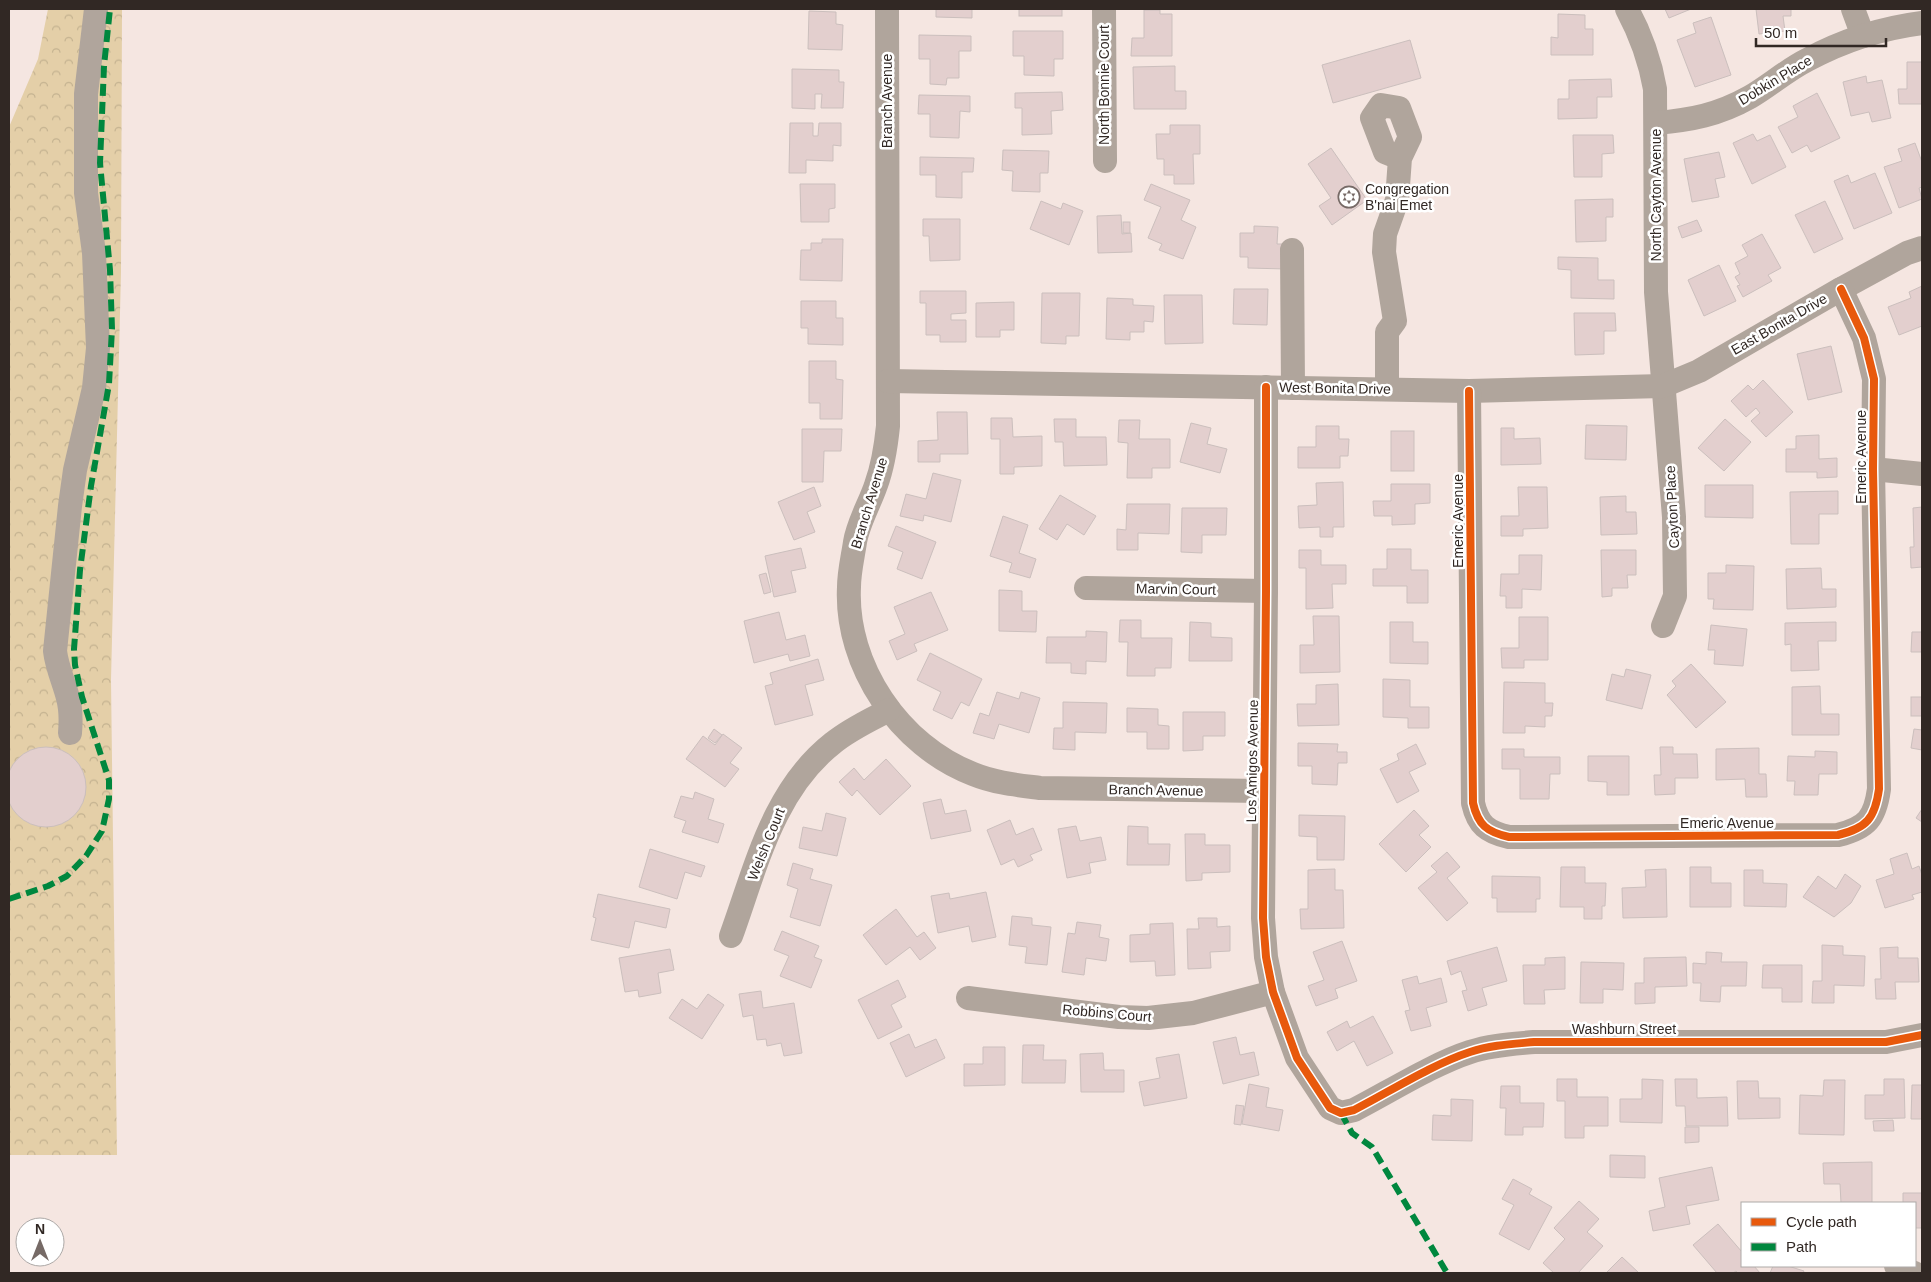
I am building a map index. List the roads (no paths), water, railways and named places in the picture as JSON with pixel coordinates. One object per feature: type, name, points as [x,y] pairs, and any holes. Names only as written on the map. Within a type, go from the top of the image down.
[{"type":"street","points":[[70,733],[69,706],[55,651],[70,506],[94,388],[98,348],[94,253],[86,193],[86,94],[96,9]]},
{"type":"street","name":"Branch Avenue","points":[[887,9],[888,426],[885,454],[877,483],[855,539],[849,587],[851,620],[858,650],[871,681],[889,710],[914,737],[940,757],[973,774],[1006,784],[1040,788],[1264,791]]},
{"type":"street","name":"North Bonnie Court","points":[[1104,9],[1105,161]]},
{"type":"street","name":"North Cayton Avenue","points":[[1627,9],[1641,36],[1652,67],[1655,89],[1656,292],[1663,386]]},
{"type":"street","points":[[1853,9],[1863,36]]},
{"type":"street","name":"Dobkin Place","points":[[1656,123],[1691,120],[1726,109],[1750,97],[1807,60],[1863,36],[1903,25],[1922,23]]},
{"type":"street","points":[[1387,389],[1387,332],[1395,321],[1384,252],[1385,234],[1397,200],[1400,158]]},
{"type":"street","name":"East Bonita Drive","points":[[1663,386],[1699,372],[1840,288],[1907,253],[1922,248]]},
{"type":"street","points":[[1292,250],[1293,388]]},
{"type":"street","name":"Emeric Avenue","points":[[1469,390],[1473,803],[1476,816],[1484,827],[1496,834],[1509,837],[1838,835],[1854,830],[1868,820],[1877,806],[1879,789],[1873,469],[1874,379],[1864,338],[1840,288]]},
{"type":"street","name":"West Bonita Drive","points":[[888,381],[1469,390],[1663,386]]},
{"type":"street","name":"Cayton Place","points":[[1663,386],[1674,517],[1675,596],[1663,626]]},
{"type":"street","name":"Los Amigos Avenue","points":[[1266,387],[1263,918],[1266,957],[1273,992],[1298,1058],[1330,1108],[1341,1113]]},
{"type":"street","points":[[1873,469],[1922,474]]},
{"type":"street","name":"Marvin Court","points":[[1086,588],[1266,591]]},
{"type":"street","name":"Welsh Court","points":[[731,936],[771,825],[792,786],[809,764],[833,743],[852,730],[889,710]]},
{"type":"street","name":"Robbins Court","points":[[968,998],[1118,1017],[1148,1018],[1193,1013],[1273,992]]},
{"type":"street","name":"Washburn Street","points":[[1341,1113],[1354,1110],[1439,1065],[1462,1055],[1501,1045],[1534,1042],[1886,1042],[1922,1035]]},
{"type":"street","points":[[1899,1267],[1914,1273]]},
{"type":"place","name":"Congregation B'nai Emet","points":[[1349,197]]}]
